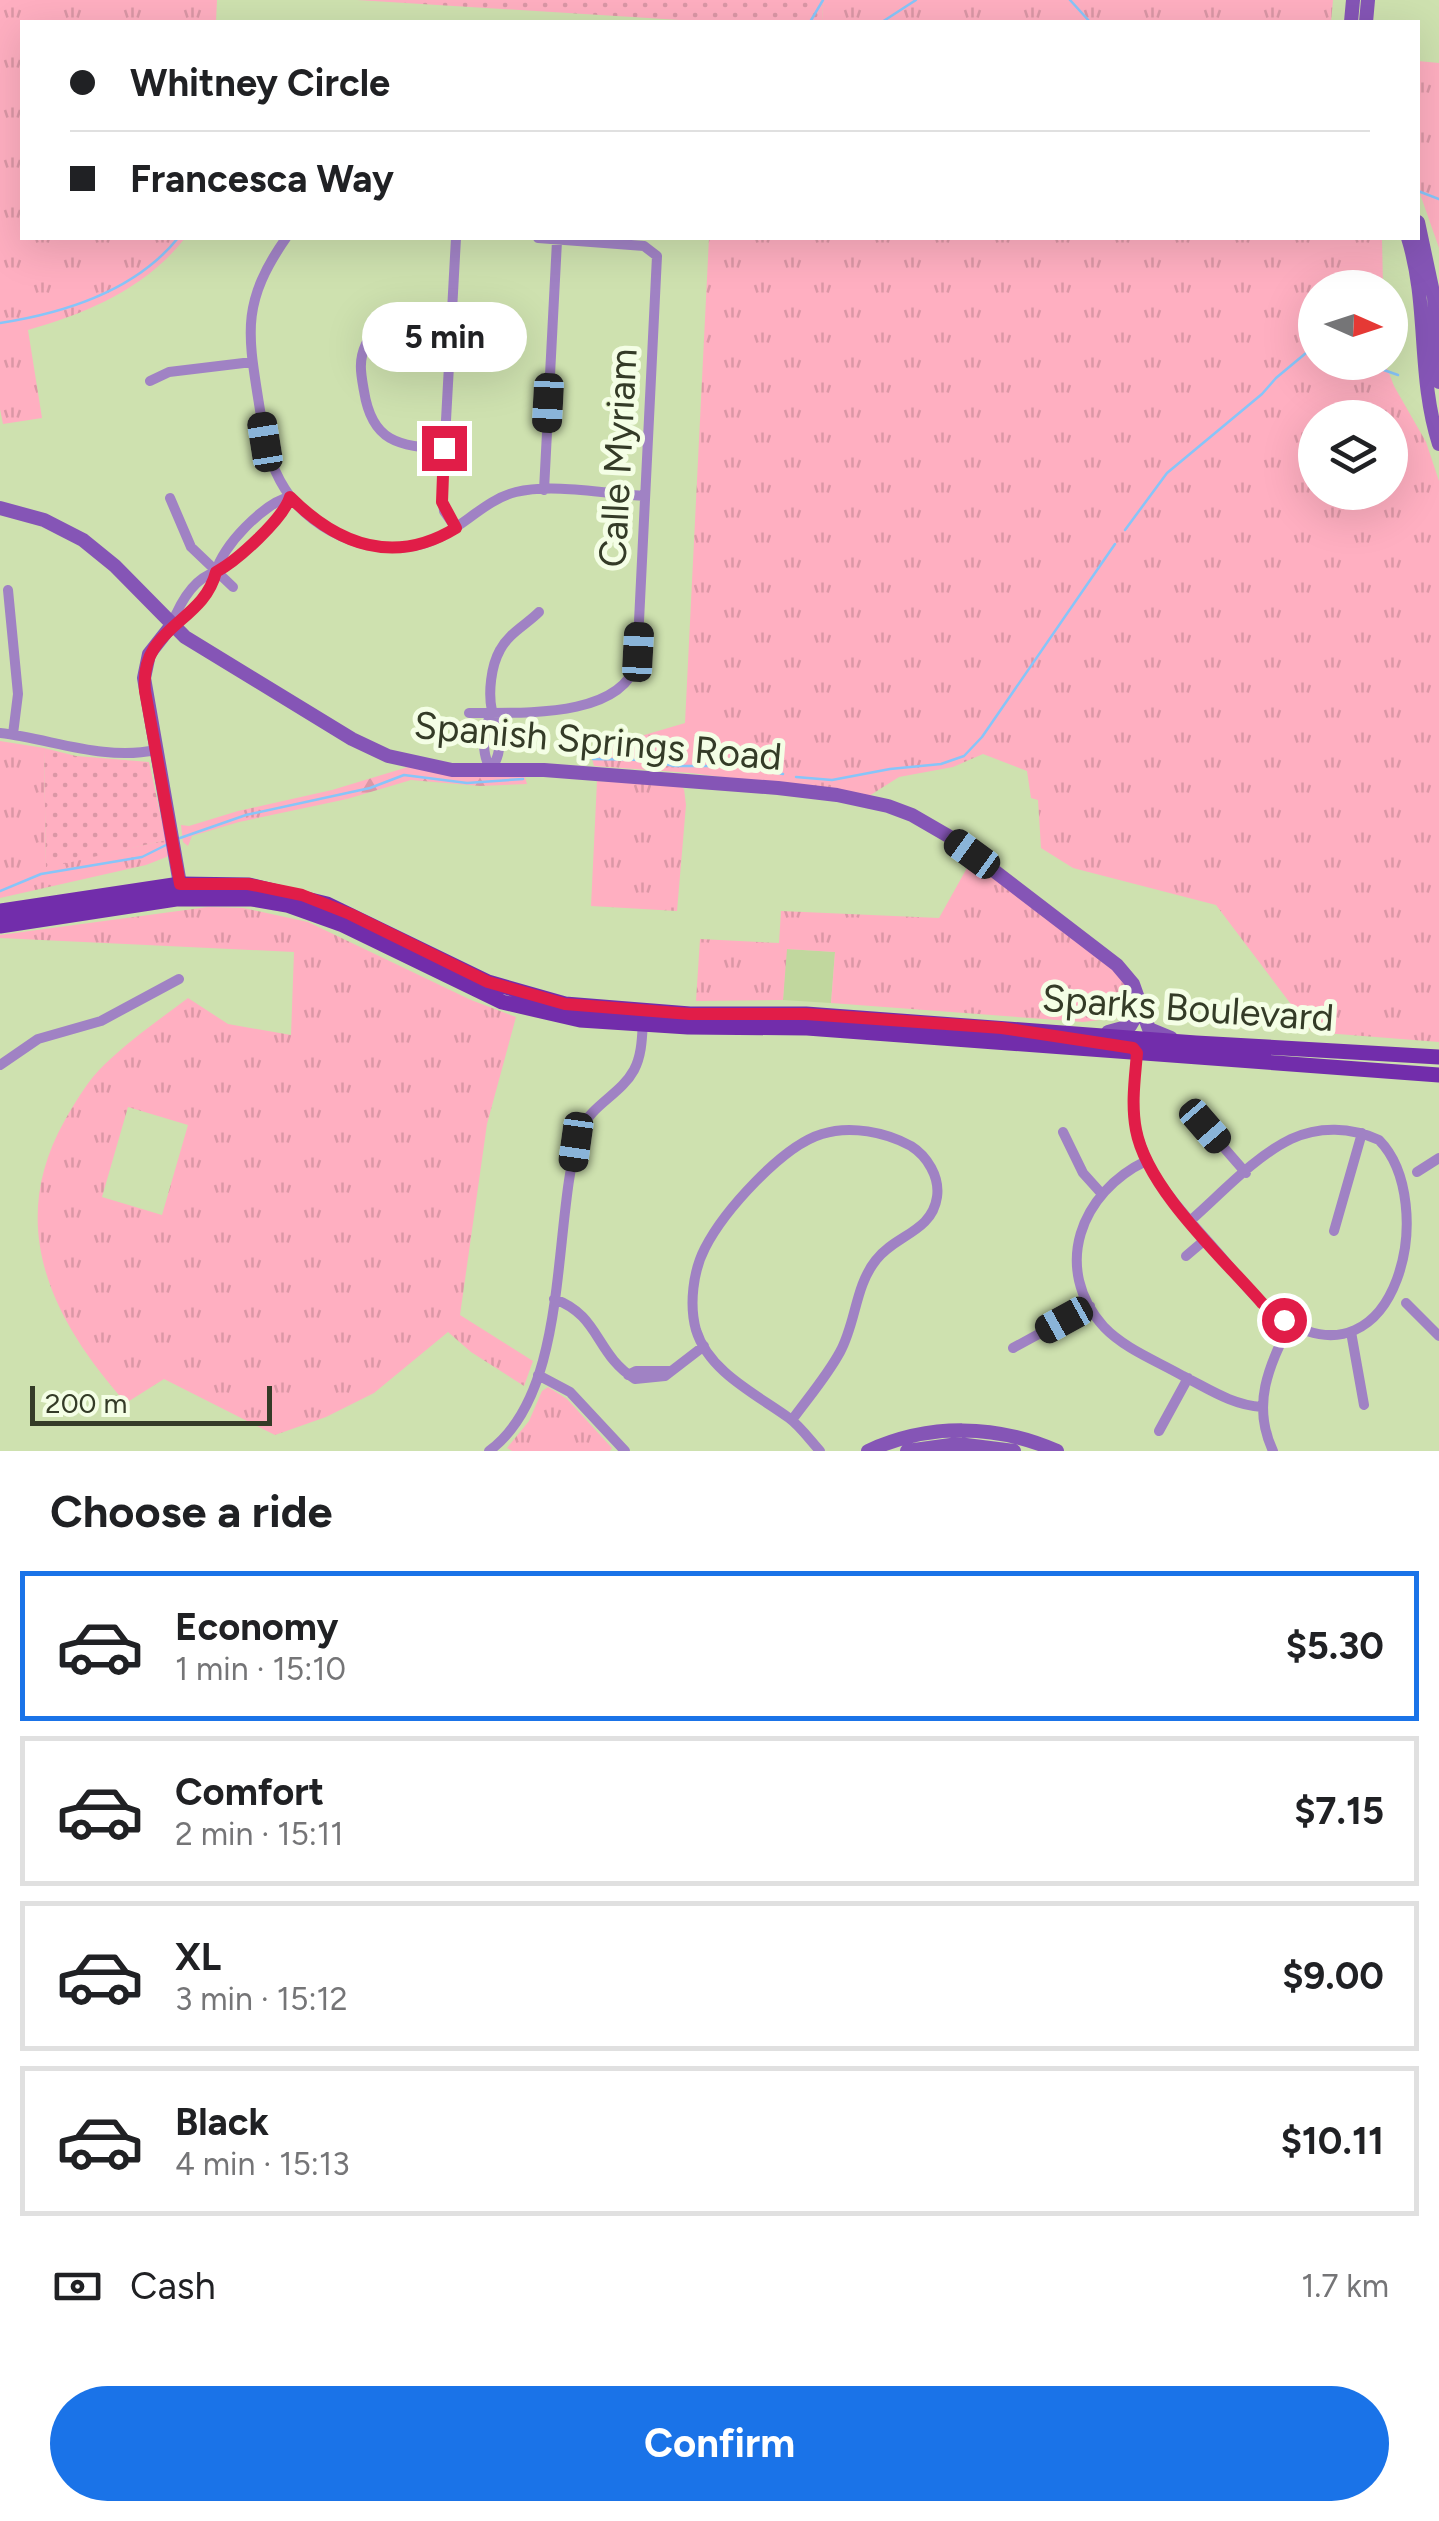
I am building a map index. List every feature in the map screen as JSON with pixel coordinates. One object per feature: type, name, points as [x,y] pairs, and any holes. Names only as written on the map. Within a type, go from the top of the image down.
[{"type":"main road","points":[[49,919],[83,908],[174,892],[180,884],[190,890],[229,898]]},
{"type":"main road","name":"Sparks Boulevard","points":[[0,912],[180,884],[248,884],[302,895],[350,914],[520,994],[644,1018],[1435,1075]]},
{"type":"main road","name":"Sparks Boulevard","points":[[0,926],[176,899],[229,898],[286,905],[315,914],[475,992],[526,1010],[580,1020],[806,1014],[1439,1057]]},
{"type":"main road","points":[[1002,1028],[1127,1046],[1137,1053],[1146,1047],[1223,1051],[1280,1047]]},
{"type":"street","points":[[1420,231],[1434,296],[1439,382]]},
{"type":"street","points":[[285,240],[264,272],[254,297],[250,322],[252,362],[268,455],[290,497],[312,517],[339,534],[376,547],[422,544],[456,528],[499,499],[520,492],[645,496]]},
{"type":"street","points":[[456,240],[442,502],[456,528]]},
{"type":"street","points":[[544,490],[557,241],[551,240]]},
{"type":"street","points":[[1408,240],[1420,292],[1427,397],[1439,444]]},
{"type":"street","name":"Calle Myriam","points":[[469,713],[550,712],[607,696],[629,680],[638,652],[658,273],[654,250],[644,246],[557,241]]},
{"type":"street","points":[[366,344],[360,368],[366,408],[374,425],[404,445],[444,448]]},
{"type":"street","points":[[150,381],[162,373],[252,362]]},
{"type":"street","points":[[216,572],[223,554],[256,519],[273,503],[290,497]]},
{"type":"street","points":[[170,498],[185,537],[197,554],[234,588]]},
{"type":"street","name":"Spanish Springs Road","points":[[0,508],[44,520],[82,540],[122,572],[171,626],[222,661],[366,746],[432,768],[570,772],[778,788],[837,795],[912,814],[950,837],[1127,975],[1149,1029],[1192,1043]]},
{"type":"street","points":[[180,884],[145,691],[145,670],[153,647],[171,626],[183,600],[198,582],[216,572]]},
{"type":"street","points":[[8,590],[18,694],[13,734]]},
{"type":"street","points":[[491,770],[499,755],[499,729],[492,713],[492,674],[500,649],[539,612]]},
{"type":"street","points":[[0,733],[74,749],[156,750]]},
{"type":"street","points":[[0,1065],[38,1039],[101,1022],[179,980]]},
{"type":"street","points":[[1088,1034],[1130,1026],[1136,1016],[1137,998]]},
{"type":"street","points":[[489,1451],[518,1422],[538,1375],[580,1130],[593,1108],[631,1075],[640,1055],[644,1018]]},
{"type":"street","points":[[1137,1053],[1134,1118],[1146,1161],[1164,1189],[1262,1303],[1290,1323],[1318,1332],[1351,1332],[1379,1323],[1416,1293]]},
{"type":"street","points":[[1205,1126],[1246,1173]]},
{"type":"street","points":[[792,1420],[841,1350],[873,1262],[926,1223],[933,1211],[938,1194],[936,1176],[922,1153],[898,1138],[856,1130],[818,1134],[784,1154],[749,1188],[705,1248],[694,1287],[696,1332],[704,1346],[748,1392],[792,1420],[820,1451]]},
{"type":"street","points":[[1190,1220],[1277,1147],[1304,1134],[1332,1130],[1362,1134],[1386,1144],[1417,1172],[1426,1187]]},
{"type":"street","points":[[1063,1132],[1083,1173],[1101,1192]]},
{"type":"street","points":[[1334,1232],[1362,1134]]},
{"type":"street","points":[[1417,1172],[1439,1158]]},
{"type":"street","points":[[1146,1161],[1116,1178],[1101,1192],[1086,1216],[1078,1242],[1078,1270],[1090,1306],[1113,1335],[1238,1404],[1262,1407]]},
{"type":"street","points":[[1186,1256],[1206,1239]]},
{"type":"street","points":[[554,1299],[570,1304],[586,1316],[612,1362],[635,1379],[665,1376],[704,1346]]},
{"type":"street","points":[[1406,1304],[1439,1336]]},
{"type":"street","points":[[1013,1348],[1090,1306]]},
{"type":"street","points":[[1273,1451],[1262,1407],[1269,1367],[1290,1323]]},
{"type":"street","points":[[1351,1332],[1364,1405]]},
{"type":"street","points":[[538,1375],[570,1392],[626,1451]]},
{"type":"street","points":[[1159,1431],[1188,1378]]},
{"type":"street","points":[[868,1451],[904,1438],[948,1430],[1020,1437],[1057,1451]]},
{"type":"street","points":[[907,1451],[958,1444],[1014,1451]]},
{"type":"shaded area","points":[[786,949],[835,952],[831,1003],[783,1000]]},
{"type":"green space","points":[[0,0],[217,0],[216,20],[20,20],[20,240],[183,240],[134,285],[94,307],[28,330],[42,418],[3,424]]},
{"type":"green space","points":[[357,0],[823,0],[822,20],[680,20]]},
{"type":"green space","points":[[823,0],[1333,0],[1331,20],[822,20]]},
{"type":"green space","points":[[1420,61],[1439,63],[1439,248],[1420,194]]},
{"type":"green space","points":[[709,240],[1382,240],[1383,270],[1298,270],[1298,380],[1392,380],[1402,400],[1298,400],[1298,510],[1408,510],[1408,410],[1426,442],[1439,481],[1439,1042],[1312,1032],[1216,905],[1073,868],[1041,848],[1038,800],[1031,798],[1027,771],[983,754],[953,767],[899,777],[869,796],[691,773],[594,766],[590,751],[685,723]]},
{"type":"green space","points":[[0,741],[44,748],[46,867],[166,840],[169,856],[146,865],[0,898]]},
{"type":"green space","points":[[44,748],[76,756],[149,762],[166,840],[46,868]]},
{"type":"green space","points":[[408,767],[524,774],[527,784],[480,786],[411,780],[347,799],[332,790]]},
{"type":"green space","points":[[597,781],[684,789],[677,911],[591,906]]},
{"type":"green space","points":[[332,790],[347,799],[239,822],[192,836],[188,846],[183,842],[181,825]]},
{"type":"green space","points":[[972,859],[1082,941],[1120,975],[1130,995],[1125,1017],[1083,1022],[831,1003],[835,952],[787,949],[783,1000],[696,1001],[700,939],[779,943],[781,911],[939,918]]},
{"type":"green space","points":[[208,907],[243,908],[308,922],[471,1000],[516,1017],[487,1124],[460,1315],[533,1361],[524,1386],[448,1332],[374,1393],[326,1417],[275,1435],[164,1379],[126,1403],[77,1339],[45,1270],[38,1234],[39,1197],[47,1159],[65,1120],[99,1070],[188,998],[228,1024],[291,1035],[294,952],[0,935]],"holes":[[[128,1107],[188,1125],[162,1215],[102,1197]]]},
{"type":"green space","points":[[548,1387],[567,1399],[612,1448],[610,1451],[507,1448],[529,1421],[542,1391]]},
{"type":"waterway","points":[[811,20],[823,0]]},
{"type":"waterway","points":[[885,20],[916,0]]},
{"type":"waterway","points":[[1070,0],[1088,20]]},
{"type":"waterway","points":[[1420,192],[1439,199]]},
{"type":"waterway","points":[[0,323],[49,313],[98,296],[142,272],[176,240]]},
{"type":"waterway","points":[[1125,530],[1167,473],[1298,360]]},
{"type":"waterway","points":[[796,777],[832,780],[941,764],[964,756],[982,737],[1115,544]]},
{"type":"waterway","points":[[593,759],[646,760],[674,766],[740,766],[783,774]]},
{"type":"waterway","points":[[180,838],[246,815],[370,788],[404,775],[467,783],[523,779]]},
{"type":"waterway","points":[[0,891],[41,874],[142,857],[168,844]]},
{"type":"route","points":[[444,448],[442,502],[456,528],[422,544],[376,547],[339,534],[290,497],[282,513],[234,561],[216,572],[210,588],[192,611],[171,626],[153,647],[146,662],[145,691],[180,884],[248,884],[302,895],[350,914],[488,982],[565,1004],[690,1014],[806,1014],[1002,1028],[1133,1048],[1137,1053],[1134,1118],[1142,1150],[1154,1175],[1262,1303],[1284,1320]]}]
